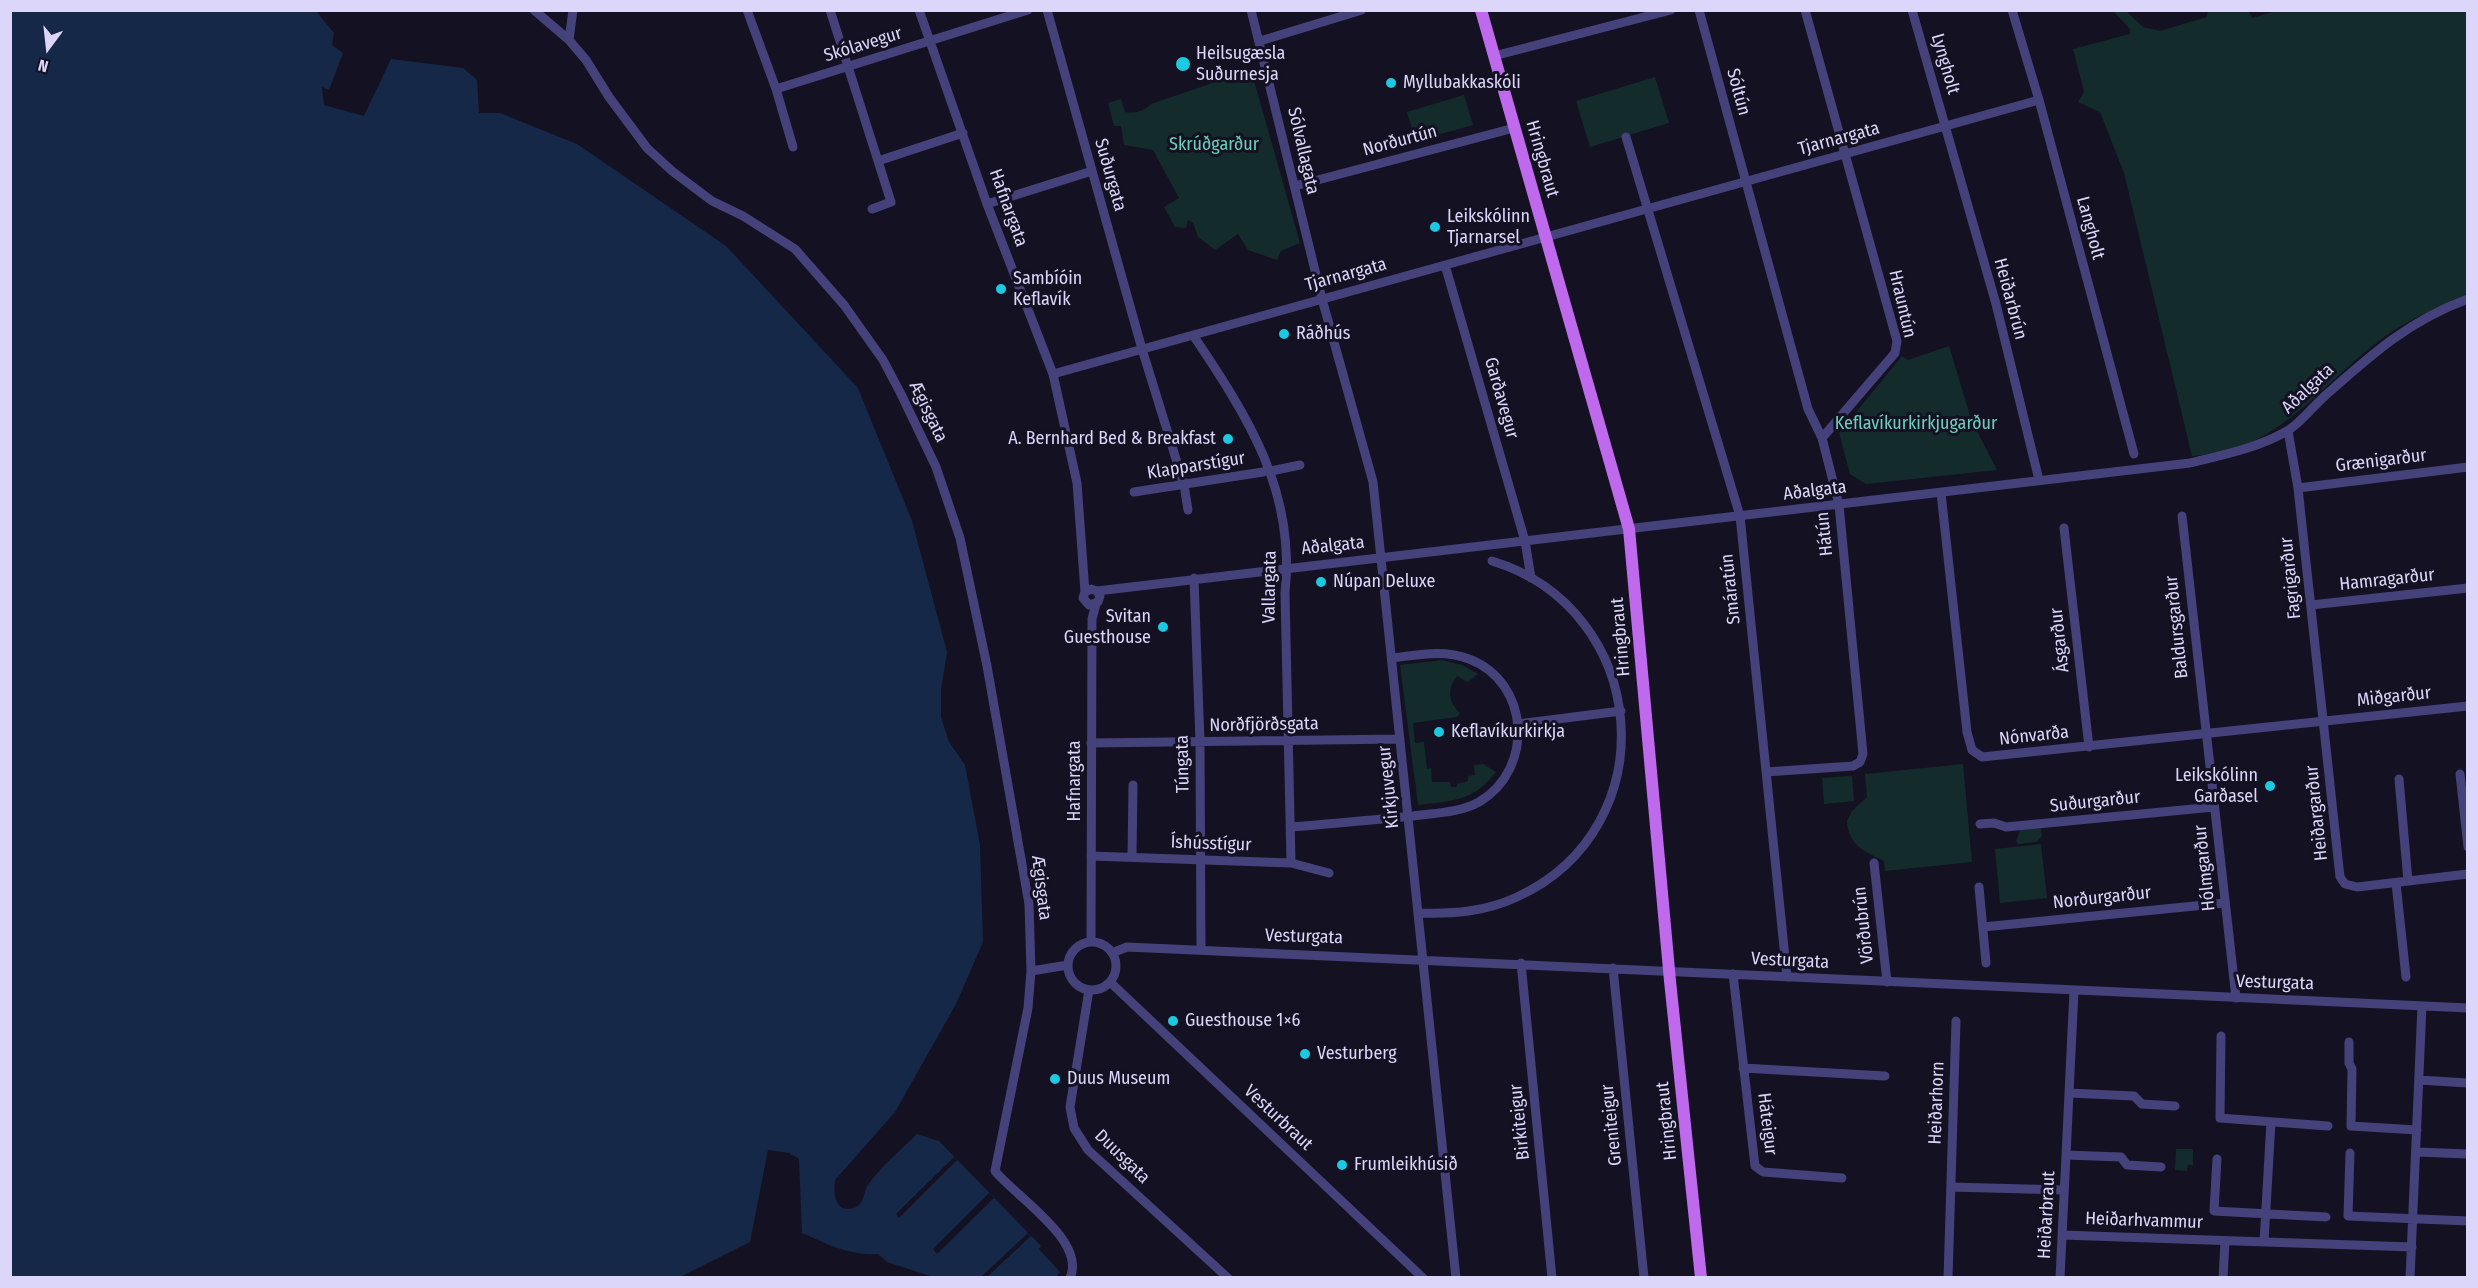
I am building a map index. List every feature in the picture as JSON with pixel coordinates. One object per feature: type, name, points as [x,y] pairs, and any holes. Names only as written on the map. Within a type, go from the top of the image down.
[{"type":"main road","name":"Hringbraut","points":[[1481,10],[1629,529],[1701,1278]]},
{"type":"street","name":"Ægisgata","points":[[534,10],[569,40],[586,60],[609,97],[647,148],[672,171],[712,201],[743,216],[795,249],[844,305],[883,360],[902,394],[936,467],[960,538],[987,666],[1029,904],[1028,1008],[995,1171],[1007,1186],[1053,1224],[1071,1257],[1073,1266],[1070,1278]]},
{"type":"street","points":[[569,40],[573,10]]},
{"type":"street","points":[[747,10],[794,147]]},
{"type":"street","points":[[830,10],[891,202],[872,209]]},
{"type":"street","name":"Hafnargata","points":[[919,10],[987,204],[1053,374],[1077,483],[1083,560],[1093,596],[1091,942]]},
{"type":"street","name":"Skólavegur","points":[[776,89],[1028,10]]},
{"type":"street","name":"Suðurgata","points":[[1047,10],[1142,349]]},
{"type":"street","name":"Sólvallagata","points":[[1251,10],[1322,299]]},
{"type":"street","points":[[1260,41],[1362,10]]},
{"type":"street","points":[[1494,56],[1671,10]]},
{"type":"street","name":"Sóltún","points":[[1699,10],[1745,182]]},
{"type":"street","name":"Hrauntún","points":[[1805,10],[1897,341],[1895,353],[1822,438]]},
{"type":"street","name":"Lyngholt","points":[[1912,10],[1946,126]]},
{"type":"street","name":"Langholt","points":[[2012,10],[2039,100],[2134,454]]},
{"type":"street","name":"Tjarnargata","points":[[1053,374],[2039,100]]},
{"type":"street","name":"Heiðarbrún","points":[[1946,126],[1995,304],[2039,480]]},
{"type":"street","name":"Norðurtún","points":[[1295,186],[1514,128]]},
{"type":"street","points":[[878,160],[963,133]]},
{"type":"street","points":[[1626,137],[1647,209]]},
{"type":"street","points":[[987,204],[1092,171]]},
{"type":"street","name":"Hátún","points":[[1745,182],[1808,409],[1822,438],[1839,506],[1863,757],[1853,766],[1766,772]]},
{"type":"street","name":"Smáratún","points":[[1647,209],[1740,516],[1787,977]]},
{"type":"street","name":"Garðavegur","points":[[1445,265],[1525,541],[1531,578]]},
{"type":"street","name":"Aðalgata","points":[[1093,596],[1118,588],[1194,578],[1267,572],[1381,557],[1839,506],[2190,463],[2241,450],[2288,431],[2320,399],[2391,339],[2435,312],[2468,298]]},
{"type":"street","name":"Kirkjuvegur","points":[[1322,299],[1373,482],[1456,1278]]},
{"type":"street","name":"Vallargata","points":[[1193,335],[1253,432],[1283,514],[1288,568],[1285,593],[1291,863]]},
{"type":"street","points":[[1142,349],[1184,485],[1188,510]]},
{"type":"street","name":"Fagrigarður","points":[[2288,431],[2298,488],[2324,722]]},
{"type":"street","name":"Klapparstígur","points":[[1134,492],[1300,465]]},
{"type":"street","name":"Grænigarður","points":[[2298,488],[2468,467]]},
{"type":"street","name":"Nónvarða","points":[[1941,493],[1967,732],[1972,750],[1978,755],[1986,758],[2324,722]]},
{"type":"street","name":"Baldursgarður","points":[[2182,516],[2206,734]]},
{"type":"street","name":"Ásgarður","points":[[2064,528],[2089,747]]},
{"type":"street","points":[[1419,913],[1455,913],[1501,904],[1537,886],[1568,862],[1593,832],[1611,797],[1621,749],[1621,711],[1611,672],[1593,636],[1561,599],[1531,578],[1492,561]]},
{"type":"street","name":"Túngata","points":[[1194,578],[1200,742],[1201,950]]},
{"type":"street","name":"Hamragarður","points":[[2311,605],[2468,588]]},
{"type":"street","points":[[1290,827],[1458,810],[1487,797],[1502,782],[1512,764],[1518,744],[1518,724],[1515,706],[1507,690],[1496,676],[1480,664],[1461,656],[1442,653],[1392,658]]},
{"type":"street","name":"Miðgarður","points":[[2324,722],[2468,706]]},
{"type":"street","points":[[1518,724],[1621,711]]},
{"type":"street","name":"Heiðargarður","points":[[2324,722],[2340,877],[2345,884],[2353,887],[2468,874]]},
{"type":"street","name":"Hólmgarður","points":[[2206,734],[2236,998]]},
{"type":"street","name":"Norðfjörðsgata","points":[[1091,743],[1400,739]]},
{"type":"street","points":[[2460,774],[2468,847]]},
{"type":"street","points":[[2399,779],[2408,881]]},
{"type":"street","points":[[1132,857],[1133,785]]},
{"type":"street","name":"Suðurgarður","points":[[1980,824],[2006,827],[2214,807]]},
{"type":"street","name":"Íshússtígur","points":[[1091,856],[1291,863],[1329,873]]},
{"type":"street","name":"Vörðubrún","points":[[1874,863],[1887,982]]},
{"type":"street","points":[[2396,883],[2406,977]]},
{"type":"street","points":[[1979,887],[1986,963]]},
{"type":"street","name":"Norðurgarður","points":[[1983,927],[2225,903]]},
{"type":"street","points":[[1091,942],[1103,945],[1112,953],[1115,970],[1110,982],[1097,989],[1089,990],[1073,980],[1068,965],[1077,948],[1091,942]]},
{"type":"street","name":"Vesturgata","points":[[1112,953],[1127,947],[1423,958],[2074,991],[2468,1008]]},
{"type":"street","name":"Birkiteigur","points":[[1521,963],[1552,1278]]},
{"type":"street","points":[[1030,970],[1068,965]]},
{"type":"street","name":"Greniteigur","points":[[1613,968],[1644,1278]]},
{"type":"street","name":"Háteigur","points":[[1733,974],[1754,1162],[1757,1169],[1767,1172],[1842,1178]]},
{"type":"street","name":"Vesturbraut","points":[[1110,982],[1423,1278]]},
{"type":"street","name":"Duusgata","points":[[1089,990],[1070,1107],[1074,1128],[1088,1150],[1228,1278]]},
{"type":"street","name":"Heiðarbraut","points":[[2060,1278],[2074,991]]},
{"type":"street","points":[[2410,1278],[2422,1006]]},
{"type":"street","name":"Heiðarhorn","points":[[1948,1278],[1956,1021]]},
{"type":"street","points":[[2220,1036],[2220,1118],[2328,1126]]},
{"type":"street","points":[[2349,1042],[2349,1063],[2352,1069],[2351,1126],[2417,1130]]},
{"type":"street","name":"Háteigur","points":[[1743,1068],[1885,1076]]},
{"type":"street","points":[[2419,1080],[2468,1083]]},
{"type":"street","points":[[2069,1092],[2134,1096],[2142,1104],[2175,1106]]},
{"type":"street","points":[[2264,1242],[2271,1122]]},
{"type":"street","points":[[2350,1152],[2348,1216],[2468,1221]]},
{"type":"street","points":[[2416,1152],[2468,1154]]},
{"type":"street","name":"Heiðarbraut","points":[[2066,1155],[2121,1157],[2127,1165],[2161,1167]]},
{"type":"street","name":"Heiðarhvammur","points":[[2217,1159],[2214,1211],[2326,1217]]},
{"type":"street","points":[[1951,1186],[2064,1190]]},
{"type":"street","name":"Heiðarhvammur","points":[[2062,1235],[2412,1247]]},
{"type":"street","name":"Heiðarhvammur","points":[[2223,1278],[2225,1241]]},
{"type":"green space","points":[[2279,10],[2467,11],[2467,296],[2397,328],[2357,359],[2306,405],[2270,432],[2228,451],[2192,456],[2124,173],[2100,112],[2078,102],[2084,92],[2073,49],[2130,34],[2130,29],[2113,11],[2126,11],[2143,27],[2160,31],[2207,17],[2208,11],[2249,11],[2252,18]]},
{"type":"green space","name":"Skrúðgarður","points":[[1251,70],[1300,243],[1281,251],[1277,260],[1248,250],[1238,234],[1215,250],[1198,237],[1193,223],[1188,220],[1186,228],[1175,227],[1164,207],[1179,198],[1153,150],[1124,145],[1121,126],[1114,126],[1108,103],[1121,99],[1125,112],[1136,112],[1151,104]]},
{"type":"green space","points":[[1655,77],[1669,123],[1590,147],[1576,101]]},
{"type":"green space","points":[[1464,95],[1473,125],[1416,141],[1407,112]]},
{"type":"green space","name":"Keflavíkurkirkjugarður","points":[[1949,346],[1971,419],[1997,470],[1866,484],[1850,474],[1839,433],[1902,356],[1908,360]]},
{"type":"green space","points":[[1442,660],[1462,665],[1478,674],[1468,682],[1457,676],[1452,685],[1451,700],[1460,713],[1457,717],[1413,723],[1415,743],[1424,742],[1427,769],[1431,768],[1432,782],[1450,782],[1451,787],[1457,787],[1457,784],[1468,781],[1468,776],[1475,775],[1474,765],[1483,764],[1496,772],[1479,789],[1462,798],[1418,805],[1400,665]]},
{"type":"green space","points":[[1963,764],[1972,862],[1885,871],[1884,861],[1864,851],[1854,842],[1847,821],[1852,811],[1867,797],[1865,774]]},
{"type":"green space","points":[[1852,776],[1854,801],[1824,804],[1822,778]]},
{"type":"green space","points":[[2041,828],[2042,836],[2036,842],[2018,844],[2016,841],[2020,830]]},
{"type":"green space","points":[[2041,844],[2047,898],[2000,903],[1995,849]]},
{"type":"green space","points":[[2176,1149],[2193,1149],[2193,1165],[2188,1165],[2187,1171],[2175,1170]]},
{"type":"water","points":[[10,11],[316,11],[334,33],[332,45],[343,53],[329,90],[322,87],[324,105],[364,116],[391,59],[463,68],[477,80],[479,113],[500,113],[577,144],[726,246],[858,388],[912,521],[947,652],[941,690],[941,717],[949,742],[965,765],[980,845],[983,942],[956,1004],[895,1112],[835,1180],[835,1196],[843,1208],[858,1206],[873,1178],[917,1134],[939,1141],[1041,1246],[1039,1249],[1060,1272],[1056,1277],[933,1277],[887,1262],[878,1254],[848,1251],[820,1241],[802,1233],[799,1159],[789,1153],[768,1150],[750,1242],[680,1277],[11,1277]]},
{"type":"pier","points":[[954,1157],[957,1160],[899,1218],[896,1214]]},
{"type":"pier","points":[[989,1193],[994,1198],[937,1254],[933,1249]]},
{"type":"pier","points":[[1028,1233],[1031,1236],[987,1277],[981,1277]]},
{"type":"place","name":"Heilsugæsla Suðurnesja","points":[[1183,64]]},
{"type":"place","name":"Myllubakkaskóli","points":[[1391,83]]},
{"type":"place","name":"Leikskólinn Tjarnarsel","points":[[1435,227]]},
{"type":"place","name":"Sambíóin Keflavík","points":[[1001,289]]},
{"type":"place","name":"Ráðhús","points":[[1284,334]]},
{"type":"place","name":"A. Bernhard Bed & Breakfast","points":[[1228,439]]},
{"type":"place","name":"Núpan Deluxe","points":[[1321,582]]},
{"type":"place","name":"Svitan Guesthouse","points":[[1163,627]]},
{"type":"place","name":"Keflavíkurkirkja","points":[[1439,732]]},
{"type":"place","name":"Leikskólinn Garðasel","points":[[2270,786]]},
{"type":"place","name":"Guesthouse 1×6","points":[[1173,1021]]},
{"type":"place","name":"Vesturberg","points":[[1305,1054]]},
{"type":"place","name":"Duus Museum","points":[[1055,1079]]},
{"type":"place","name":"Frumleikhúsið","points":[[1342,1165]]}]
